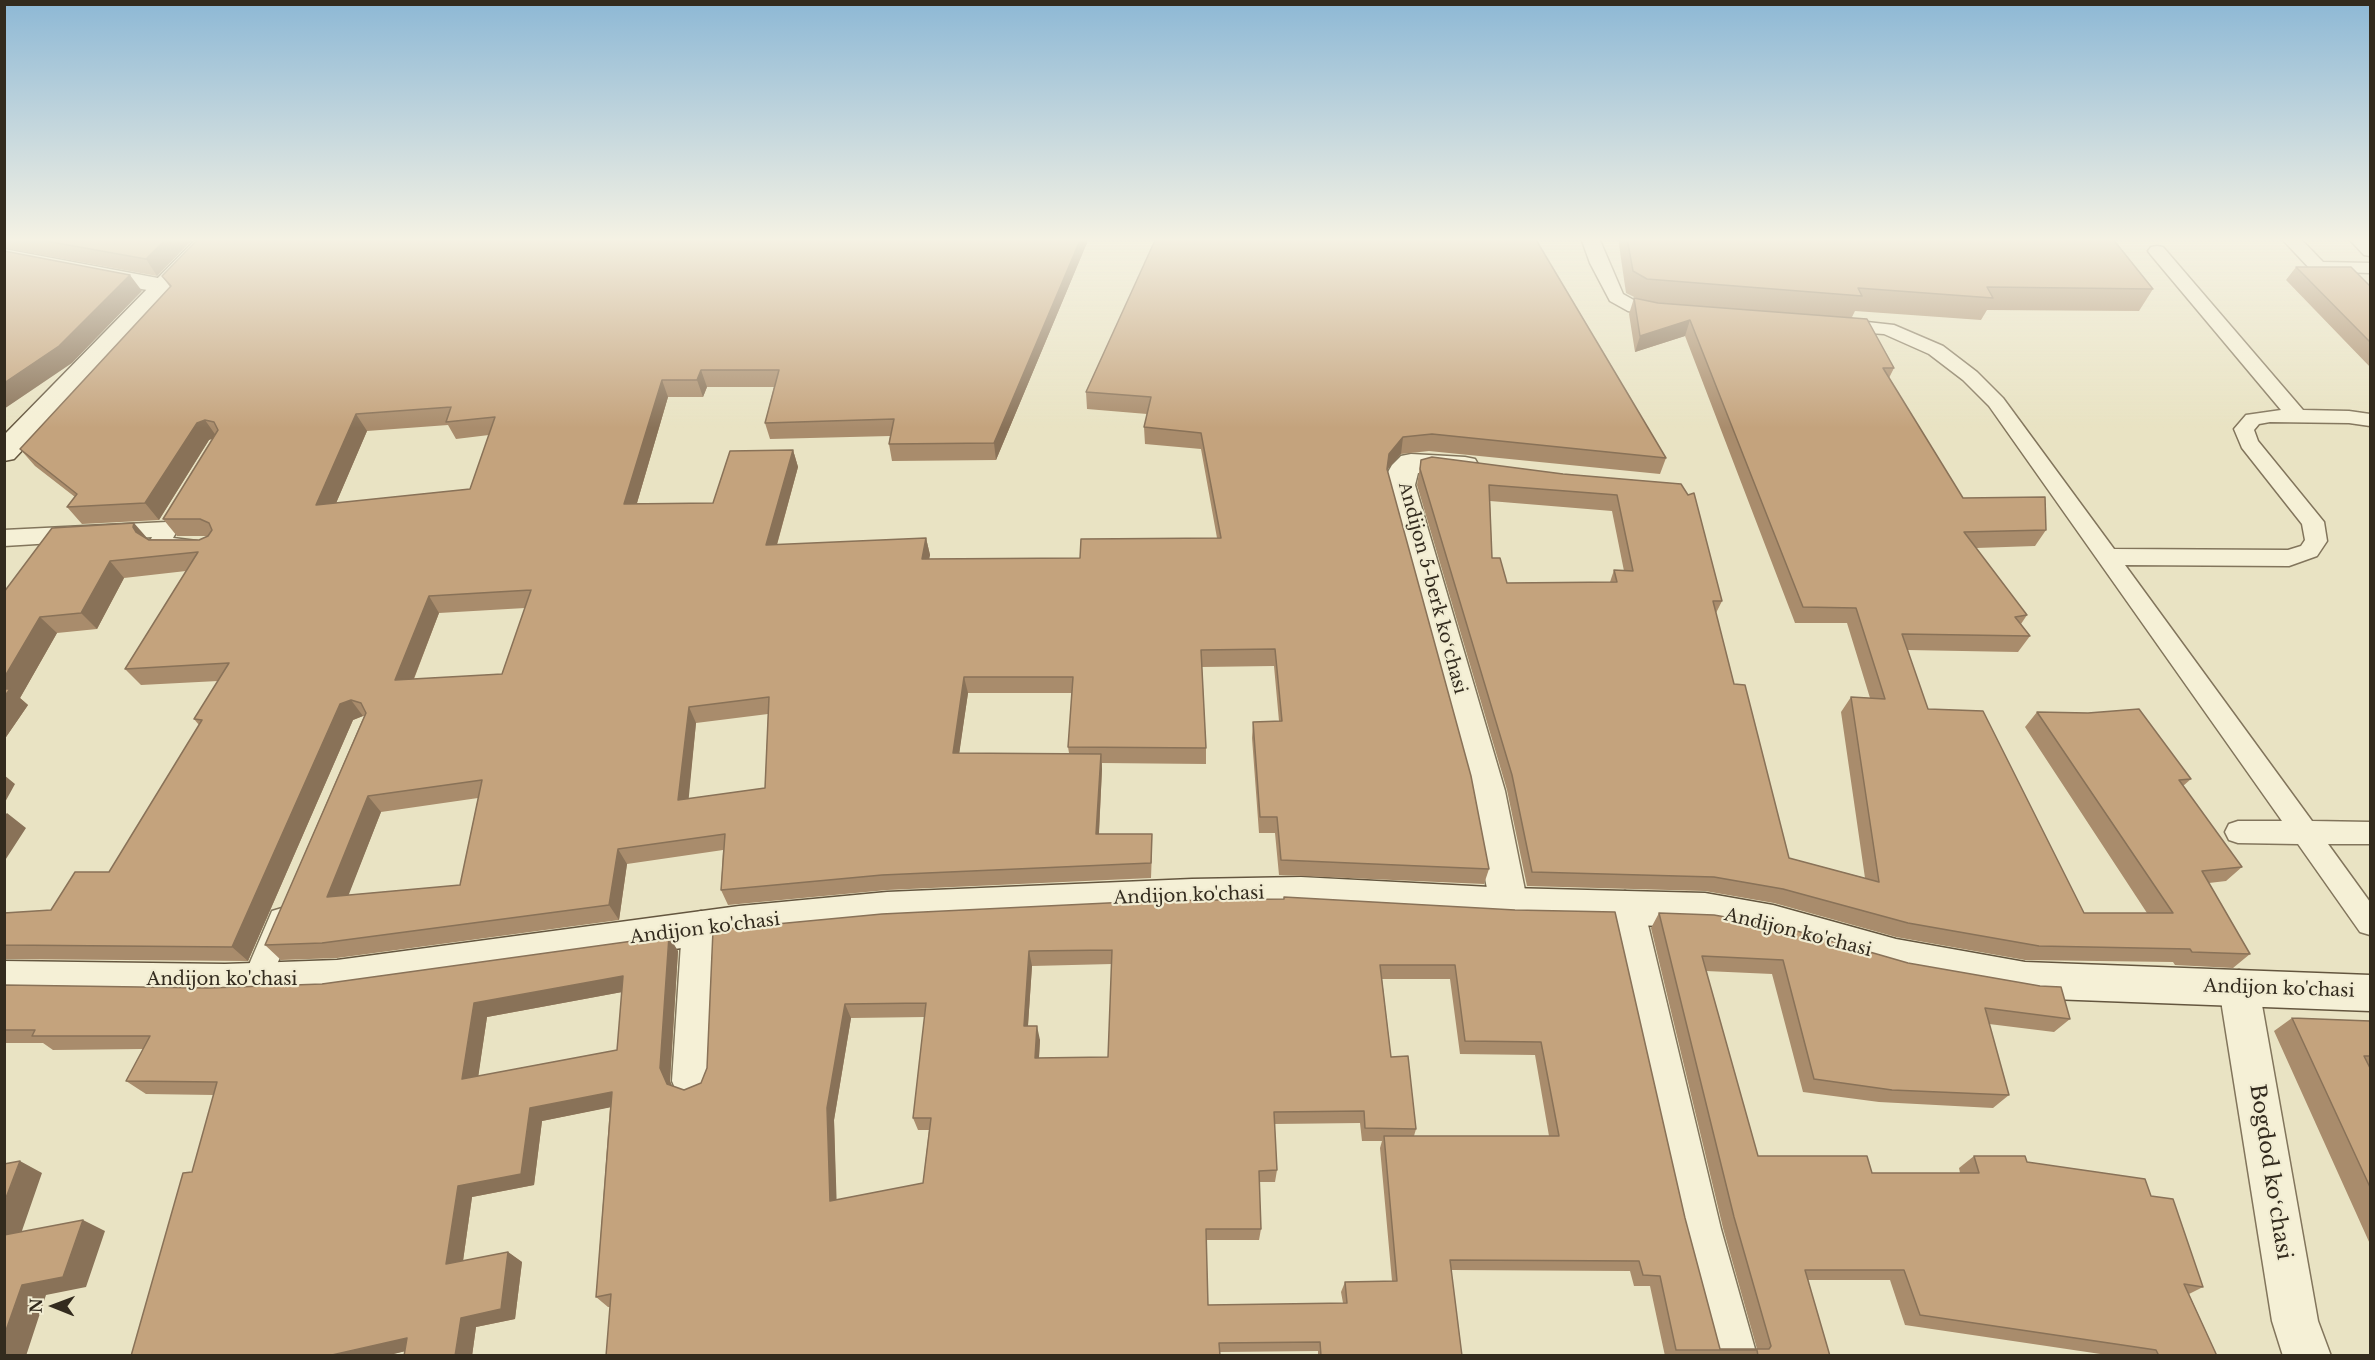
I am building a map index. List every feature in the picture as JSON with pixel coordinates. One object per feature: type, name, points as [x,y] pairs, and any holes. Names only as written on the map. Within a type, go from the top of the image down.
[{"type":"street","points":[[4,452],[148,301]]},
{"type":"street","name":"Аndijon 5-berk koʻchasi","points":[[1498,470],[1429,462],[1411,463],[1402,472],[1401,485],[1487,791],[1509,905]]},
{"type":"street","name":"Andijon ko'chasi","points":[[4,979],[256,981],[337,978],[701,928],[887,909],[1192,895],[1301,893],[1509,905],[1705,910],[1773,922],[1896,957],[2025,980],[2370,993]]},
{"type":"street","points":[[1625,908],[1699,1229],[1733,1356]]},
{"type":"street","points":[[693,1081],[701,928]]},
{"type":"street","name":"Bogdod koʻchasi","points":[[2239,988],[2295,1321],[2307,1356]]},
{"type":"lane","points":[[1624,301],[1634,307],[1676,313]]},
{"type":"lane","points":[[2200,301],[2298,417]]},
{"type":"lane","points":[[1816,323],[1887,329],[1936,350],[1971,376],[1996,402],[2370,923]]},
{"type":"lane","points":[[2108,557],[2289,558],[2309,551],[2316,541],[2313,522],[2250,443],[2244,429],[2253,419],[2270,416],[2349,417],[2370,420]]},
{"type":"lane","points":[[4,538],[172,520],[160,543],[163,546],[212,546]]},
{"type":"lane","points":[[2238,832],[2370,833]]},
{"type":"lane","points":[[256,981],[293,893]]},
{"type":"building","points":[[4,301],[104,301],[59,346],[4,383]]},
{"type":"building","points":[[157,301],[1054,301],[994,443],[889,444],[894,419],[765,423],[779,370],[701,370],[697,380],[662,380],[624,504],[713,503],[730,451],[793,450],[766,545],[926,538],[922,559],[1080,558],[1081,539],[1221,538],[1201,433],[1144,427],[1151,397],[1086,392],[1127,301],[1573,301],[1666,458],[1432,434],[1403,437],[1389,454],[1387,469],[1471,776],[1489,869],[1281,860],[1277,817],[1260,817],[1253,722],[1282,721],[1275,649],[1201,650],[1206,748],[1068,747],[1073,677],[964,677],[953,753],[1101,754],[1096,834],[1152,834],[1151,863],[882,875],[721,890],[725,834],[618,849],[609,905],[322,943],[265,945],[366,713],[361,703],[351,700],[340,704],[232,947],[4,945],[4,913],[51,910],[75,872],[109,872],[202,720],[194,719],[229,663],[125,669],[198,552],[110,561],[81,613],[40,617],[4,678],[4,592],[52,528],[134,523],[133,527],[136,532],[149,540],[199,540],[208,536],[212,530],[209,523],[200,519],[163,519],[218,430],[214,422],[205,420],[197,423],[145,503],[67,507],[77,494],[20,449]],"holes":[[[451,407],[446,422],[495,417],[470,489],[316,505],[356,414]],[[531,590],[502,674],[395,680],[429,596]],[[769,697],[765,788],[678,800],[689,707]],[[482,780],[460,885],[327,897],[368,796]]]},
{"type":"building","points":[[1635,301],[1867,319],[1894,368],[1883,368],[1963,498],[2045,497],[2046,530],[1964,532],[2027,615],[2015,617],[2030,636],[1902,634],[1928,709],[1983,711],[2084,913],[2173,913],[2037,712],[2088,713],[2139,709],[2191,779],[2179,780],[2242,867],[2202,871],[2250,954],[2192,952],[2190,949],[2039,946],[1908,923],[1783,889],[1714,877],[1532,872],[1512,775],[1420,469],[1421,460],[1432,457],[1563,474],[1681,484],[1688,495],[1694,493],[1722,601],[1713,601],[1734,684],[1745,685],[1789,858],[1879,882],[1851,697],[1885,699],[1856,608],[1803,607],[1690,320],[1640,336]],"holes":[[[1489,485],[1617,495],[1633,571],[1614,570],[1617,582],[1507,583],[1500,558],[1492,558]]]},
{"type":"building","points":[[2330,301],[2370,301],[2370,342]]},
{"type":"building","points":[[4,689],[10,689],[4,697]]},
{"type":"building","points":[[1284,897],[1515,910],[1615,912],[1685,1218],[1720,1349],[1769,1349],[1771,1346],[1734,1217],[1659,913],[1714,915],[1783,927],[1908,963],[2040,986],[2061,987],[2070,1019],[1985,1008],[2009,1095],[1892,1090],[1814,1079],[1783,960],[1702,956],[1758,1156],[1867,1156],[1872,1173],[1979,1173],[1974,1156],[2025,1156],[2027,1162],[2145,1179],[2151,1196],[2173,1199],[2203,1287],[2184,1284],[2217,1356],[2159,1356],[2156,1350],[1920,1315],[1904,1270],[1805,1270],[1830,1356],[1758,1356],[1757,1350],[1676,1350],[1660,1276],[1643,1275],[1639,1261],[1450,1260],[1462,1356],[1321,1356],[1320,1342],[1219,1343],[1220,1356],[606,1356],[611,1294],[596,1297],[612,1092],[530,1108],[521,1174],[458,1186],[446,1264],[508,1252],[501,1309],[461,1318],[455,1356],[404,1356],[407,1338],[331,1356],[131,1356],[183,1173],[192,1172],[217,1082],[126,1081],[150,1036],[32,1036],[35,1030],[4,1030],[4,985],[208,988],[322,984],[669,936],[660,1068],[667,1084],[684,1090],[701,1083],[707,1068],[713,930],[882,914],[1149,901],[1284,899]],"holes":[[[1112,950],[1108,1057],[1035,1058],[1037,1026],[1024,1026],[1029,951]],[[1380,965],[1455,965],[1465,1041],[1541,1042],[1559,1136],[1384,1136],[1397,1281],[1345,1282],[1347,1303],[1208,1305],[1206,1229],[1261,1229],[1259,1171],[1277,1170],[1274,1112],[1364,1111],[1365,1128],[1416,1129],[1408,1056],[1391,1057]],[[623,976],[617,1050],[462,1079],[474,1003]],[[926,1003],[913,1118],[931,1118],[923,1183],[830,1201],[827,1108],[845,1004]]]},
{"type":"building","points":[[2292,1018],[2370,1021],[2370,1056],[2364,1056],[2370,1068],[2370,1187]]},
{"type":"building","points":[[20,1161],[4,1203],[4,1164]]},
{"type":"building","points":[[83,1220],[63,1277],[22,1285],[4,1336],[4,1235]]}]
